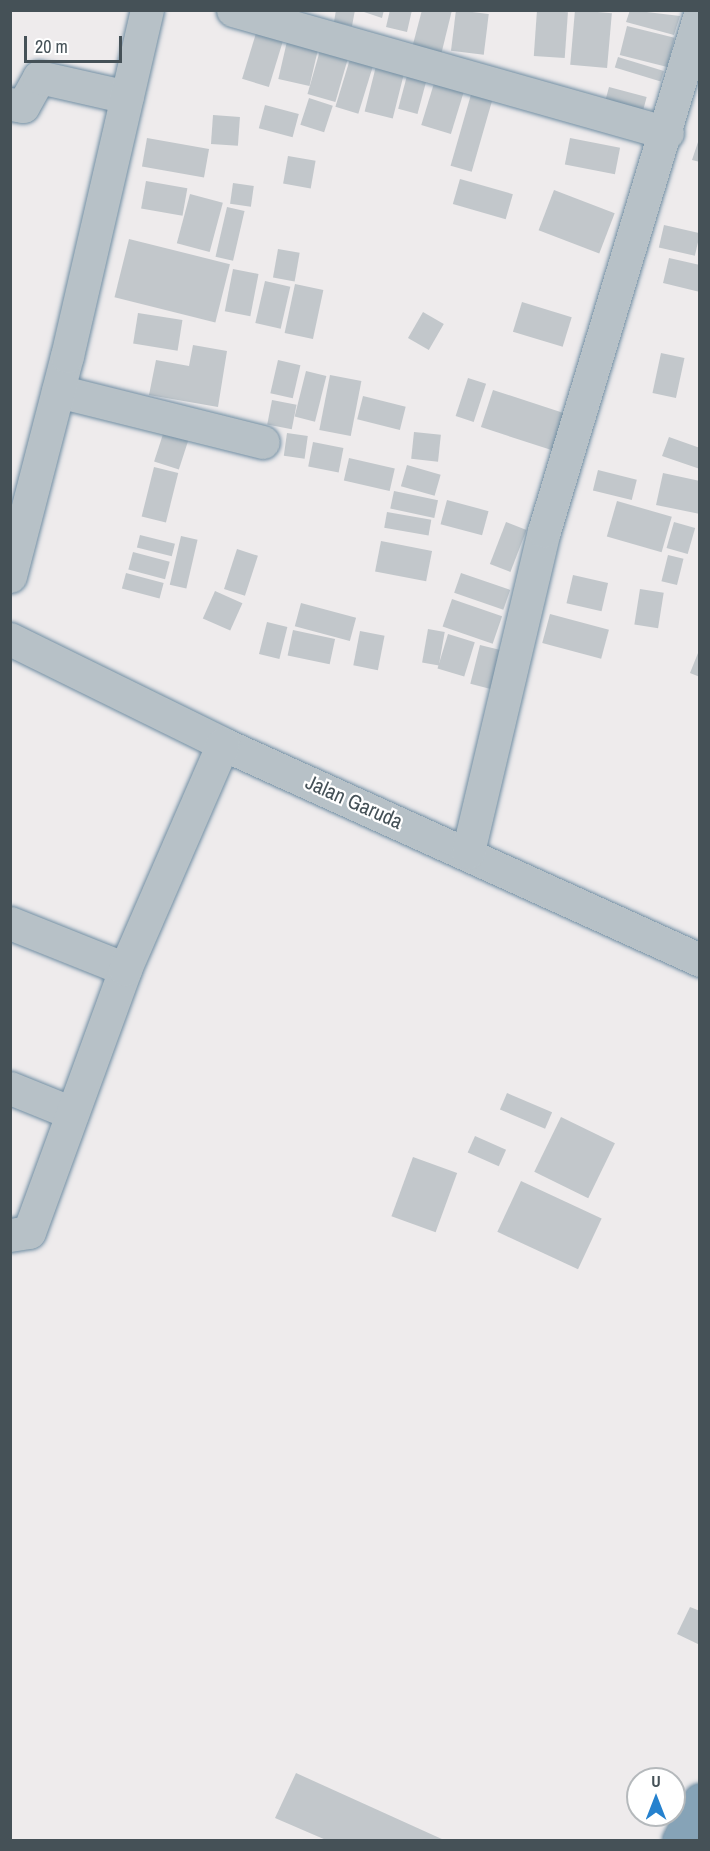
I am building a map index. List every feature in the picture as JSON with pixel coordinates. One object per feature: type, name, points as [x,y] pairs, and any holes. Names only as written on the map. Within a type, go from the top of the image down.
[{"type":"highway","points":[[679,1840],[699,1800]]},
{"type":"street","points":[[10,576],[58,391],[147,10]]},
{"type":"street","points":[[233,10],[667,133]]},
{"type":"street","points":[[468,852],[544,531],[667,133],[699,14]]},
{"type":"street","points":[[10,104],[23,106],[39,76],[127,97]]},
{"type":"street","points":[[58,391],[263,442]]},
{"type":"street","name":"Jalan Garuda","points":[[10,639],[223,744],[468,852],[699,960]]},
{"type":"street","points":[[10,1234],[29,1232],[124,969],[223,744]]},
{"type":"street","points":[[10,923],[124,969]]},
{"type":"street","points":[[10,1088],[72,1113]]},
{"type":"building","points":[[336,10],[355,10],[352,26],[334,22]]},
{"type":"building","points":[[358,10],[384,10],[382,18]]},
{"type":"building","points":[[390,10],[412,10],[407,32],[386,27]]},
{"type":"building","points":[[422,10],[452,10],[441,55],[412,48]]},
{"type":"building","points":[[456,10],[489,14],[484,55],[451,51]]},
{"type":"building","points":[[537,10],[568,12],[565,58],[534,56]]},
{"type":"building","points":[[575,10],[612,13],[607,68],[570,65]]},
{"type":"building","points":[[630,10],[680,16],[674,35],[626,22]]},
{"type":"building","points":[[627,26],[675,38],[667,67],[620,55]]},
{"type":"building","points":[[257,30],[284,38],[269,87],[242,79]]},
{"type":"building","points":[[288,37],[319,44],[310,86],[278,79]]},
{"type":"building","points":[[321,47],[349,55],[335,102],[307,94]]},
{"type":"building","points":[[618,57],[664,71],[661,82],[615,68]]},
{"type":"building","points":[[350,59],[373,66],[358,114],[335,107]]},
{"type":"building","points":[[376,66],[404,73],[393,119],[365,112]]},
{"type":"building","points":[[408,72],[427,77],[417,114],[398,109]]},
{"type":"building","points":[[435,80],[465,89],[451,134],[421,125]]},
{"type":"building","points":[[474,84],[495,90],[472,172],[451,166]]},
{"type":"building","points":[[609,87],[647,97],[642,115],[604,105]]},
{"type":"building","points":[[309,98],[333,106],[324,132],[300,125]]},
{"type":"building","points":[[265,105],[299,114],[293,137],[259,128]]},
{"type":"building","points":[[213,115],[240,117],[238,146],[211,144]]},
{"type":"building","points":[[700,136],[700,162],[692,160]]},
{"type":"building","points":[[147,138],[209,149],[204,177],[142,167]]},
{"type":"building","points":[[570,138],[620,148],[615,174],[565,165]]},
{"type":"building","points":[[288,156],[316,161],[311,188],[283,184]]},
{"type":"building","points":[[460,179],[513,194],[506,219],[453,204]]},
{"type":"building","points":[[146,181],[187,188],[182,216],[141,209]]},
{"type":"building","points":[[233,183],[254,186],[251,207],[230,204]]},
{"type":"building","points":[[554,190],[615,213],[599,253],[539,230]]},
{"type":"building","points":[[190,194],[223,203],[210,252],[177,243]]},
{"type":"building","points":[[227,207],[245,211],[233,261],[216,257]]},
{"type":"building","points":[[664,225],[700,233],[695,256],[659,247]]},
{"type":"building","points":[[129,239],[230,264],[215,322],[114,297]]},
{"type":"building","points":[[278,249],[300,253],[295,281],[273,278]]},
{"type":"building","points":[[669,258],[700,265],[700,292],[663,283]]},
{"type":"building","points":[[233,269],[259,274],[250,316],[225,311]]},
{"type":"building","points":[[265,281],[290,287],[281,329],[255,323]]},
{"type":"building","points":[[295,284],[323,290],[313,339],[285,333]]},
{"type":"building","points":[[522,302],[572,317],[563,347],[513,332]]},
{"type":"building","points":[[423,312],[444,324],[429,350],[408,338]]},
{"type":"building","points":[[138,313],[182,320],[178,351],[133,344]]},
{"type":"building","points":[[193,345],[227,351],[218,407],[149,395],[156,360],[189,366]]},
{"type":"building","points":[[661,353],[684,358],[676,398],[652,393]]},
{"type":"building","points":[[278,360],[300,365],[293,398],[270,393]]},
{"type":"building","points":[[306,371],[326,376],[315,422],[295,417]]},
{"type":"building","points":[[330,375],[361,381],[351,436],[319,430]]},
{"type":"building","points":[[468,378],[486,384],[474,422],[456,416]]},
{"type":"building","points":[[493,390],[568,414],[556,452],[481,427]]},
{"type":"building","points":[[363,396],[406,407],[400,430],[357,419]]},
{"type":"building","points":[[272,400],[297,405],[292,429],[267,425]]},
{"type":"building","points":[[164,431],[189,439],[179,469],[154,461]]},
{"type":"building","points":[[414,432],[441,435],[438,462],[411,459]]},
{"type":"building","points":[[287,433],[308,436],[305,459],[284,456]]},
{"type":"building","points":[[669,437],[700,448],[700,469],[662,456]]},
{"type":"building","points":[[313,442],[343,448],[339,472],[308,467]]},
{"type":"building","points":[[349,458],[395,469],[390,491],[344,480]]},
{"type":"building","points":[[407,465],[441,475],[435,496],[401,486]]},
{"type":"building","points":[[154,467],[178,473],[166,523],[142,516]]},
{"type":"building","points":[[598,470],[637,480],[632,500],[593,490]]},
{"type":"building","points":[[663,473],[700,481],[700,514],[656,505]]},
{"type":"building","points":[[394,491],[438,500],[434,518],[390,509]]},
{"type":"building","points":[[447,500],[489,511],[482,535],[441,524]]},
{"type":"building","points":[[617,501],[672,517],[662,552],[607,537]]},
{"type":"building","points":[[387,512],[431,520],[429,536],[384,528]]},
{"type":"building","points":[[506,522],[527,530],[510,572],[490,564]]},
{"type":"building","points":[[674,522],[695,528],[688,554],[667,548]]},
{"type":"building","points":[[140,535],[175,544],[172,556],[137,548]]},
{"type":"building","points":[[181,536],[198,540],[186,589],[170,585]]},
{"type":"building","points":[[381,541],[432,551],[426,581],[375,571]]},
{"type":"building","points":[[237,549],[258,556],[245,596],[224,589]]},
{"type":"building","points":[[133,552],[170,562],[165,579],[128,569]]},
{"type":"building","points":[[668,555],[684,559],[677,585],[661,581]]},
{"type":"building","points":[[126,573],[164,583],[160,599],[122,588]]},
{"type":"building","points":[[461,573],[510,590],[503,610],[454,593]]},
{"type":"building","points":[[573,575],[608,583],[602,611],[566,603]]},
{"type":"building","points":[[640,589],[664,593],[658,628],[634,625]]},
{"type":"building","points":[[215,591],[242,603],[230,631],[203,618]]},
{"type":"building","points":[[452,599],[502,616],[493,644],[443,626]]},
{"type":"building","points":[[301,603],[356,618],[350,641],[295,626]]},
{"type":"building","points":[[550,614],[609,630],[601,659],[542,643]]},
{"type":"building","points":[[267,622],[287,627],[279,659],[259,654]]},
{"type":"building","points":[[428,629],[445,632],[439,665],[422,662]]},
{"type":"building","points":[[293,630],[335,639],[330,664],[288,655]]},
{"type":"building","points":[[360,631],[385,636],[378,670],[353,665]]},
{"type":"building","points":[[448,634],[475,642],[464,677],[437,668]]},
{"type":"building","points":[[480,645],[500,650],[491,689],[470,684]]},
{"type":"building","points":[[700,648],[700,677],[690,673]]},
{"type":"building","points":[[507,1093],[552,1112],[545,1129],[500,1110]]},
{"type":"building","points":[[561,1117],[615,1143],[588,1198],[534,1172]]},
{"type":"building","points":[[475,1136],[506,1150],[499,1166],[468,1152]]},
{"type":"building","points":[[413,1157],[457,1173],[436,1232],[391,1216]]},
{"type":"building","points":[[521,1181],[602,1219],[578,1269],[497,1232]]},
{"type":"building","points":[[690,1607],[700,1611],[700,1645],[677,1634]]},
{"type":"building","points":[[296,1773],[444,1840],[326,1840],[275,1818]]}]
